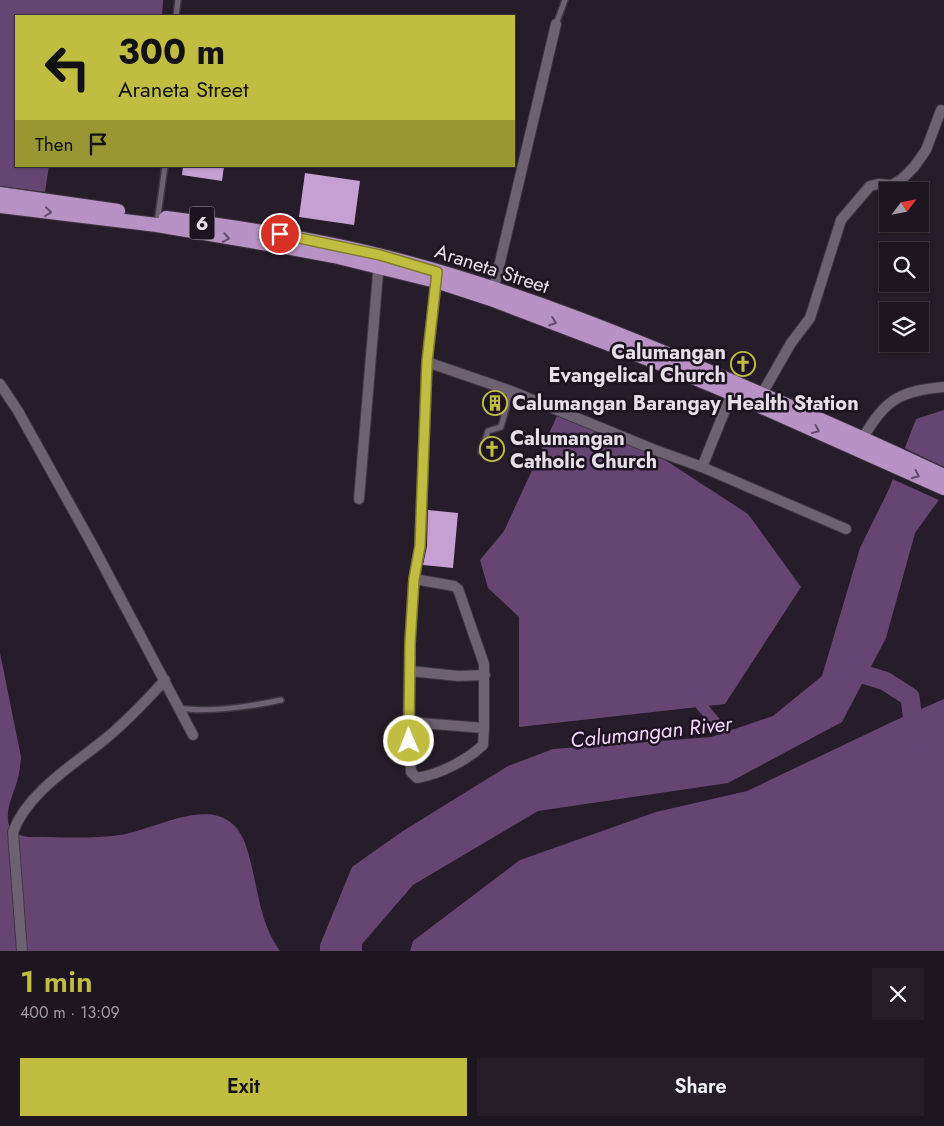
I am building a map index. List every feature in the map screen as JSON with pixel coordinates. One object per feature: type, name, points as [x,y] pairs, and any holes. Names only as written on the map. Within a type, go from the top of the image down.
[{"type":"highway","name":"6","points":[[0,194],[158,221],[280,234],[336,246],[379,261]]},
{"type":"highway","points":[[0,206],[158,221],[334,256],[379,261],[437,277],[494,287],[581,332],[735,388],[891,457],[944,476]]},
{"type":"highway","points":[[759,399],[863,438],[944,488]]},
{"type":"street","points":[[494,287],[556,24]]},
{"type":"street","points":[[759,399],[791,344],[810,318],[842,220],[870,186],[878,184],[892,185],[902,179],[914,167],[926,150],[941,110]]},
{"type":"street","points":[[359,499],[379,261]]},
{"type":"street","points":[[414,579],[454,586],[458,589],[482,656],[485,675],[484,741],[479,749],[451,766],[417,778],[411,772],[408,722],[410,671],[414,579],[420,546],[427,362],[437,277]]},
{"type":"street","points":[[427,362],[511,391],[655,450],[702,467],[846,529]]},
{"type":"street","points":[[0,384],[18,411],[165,680],[193,735]]},
{"type":"street","points":[[863,438],[879,414],[900,395],[918,390],[944,387]]},
{"type":"street","points":[[702,467],[735,388]]},
{"type":"street","points":[[410,671],[458,676],[485,675]]},
{"type":"street","points":[[22,951],[12,832],[19,816],[35,796],[120,727],[165,680]]},
{"type":"street","points":[[408,722],[484,728]]},
{"type":"lane","points":[[176,15],[178,0]]},
{"type":"lane","points":[[556,24],[565,0]]},
{"type":"lane","points":[[158,221],[165,167]]},
{"type":"lane","points":[[482,452],[486,433],[501,427],[511,391]]},
{"type":"lane","points":[[179,708],[195,710],[246,706],[281,700]]},
{"type":"shaded area","points":[[0,0],[163,0],[162,15],[15,15],[15,167],[49,167],[45,192],[0,186]]},
{"type":"shaded area","points":[[944,410],[944,493],[915,533],[886,638],[842,722],[728,783],[538,811],[413,885],[362,944],[362,951],[320,951],[320,945],[352,867],[403,831],[508,766],[553,749],[711,737],[773,716],[822,676],[860,548],[889,489],[916,419]]},
{"type":"shaded area","points":[[557,416],[662,458],[748,514],[801,587],[725,704],[519,727],[519,617],[488,588],[480,560],[504,531]]},
{"type":"shaded area","points":[[0,653],[21,757],[16,784],[9,805],[8,821],[10,827],[22,836],[32,837],[109,836],[136,831],[189,816],[206,814],[222,817],[235,826],[245,843],[262,913],[272,939],[280,951],[0,951]]},
{"type":"shaded area","points":[[944,699],[944,951],[410,951],[413,941],[520,860],[656,812],[747,791]]},
{"type":"pier","points":[[902,447],[944,467],[944,497],[941,501],[890,478]]},
{"type":"building","points":[[183,167],[224,167],[222,181],[182,175]]},
{"type":"building","points":[[305,173],[360,181],[354,225],[299,217]]},
{"type":"building","name":"Calumangan Barangay Health Station","points":[[492,393],[503,396],[498,413],[487,410]]},
{"type":"building","points":[[428,510],[458,513],[453,568],[423,565],[427,546]]},
{"type":"waterway","points":[[843,668],[885,681],[910,697],[915,738]]},
{"type":"waterway","name":"Calumangan River","points":[[693,696],[734,744]]},
{"type":"place","name":"Calumangan Evangelical Church","points":[[743,364]]},
{"type":"place","name":"Calumangan Barangay Health Station","points":[[495,403]]},
{"type":"place","name":"Calumangan Catholic Church","points":[[492,449]]},
{"type":"route","points":[[280,234],[380,255],[437,272],[427,362],[420,546],[414,579],[410,643],[409,741]]}]
